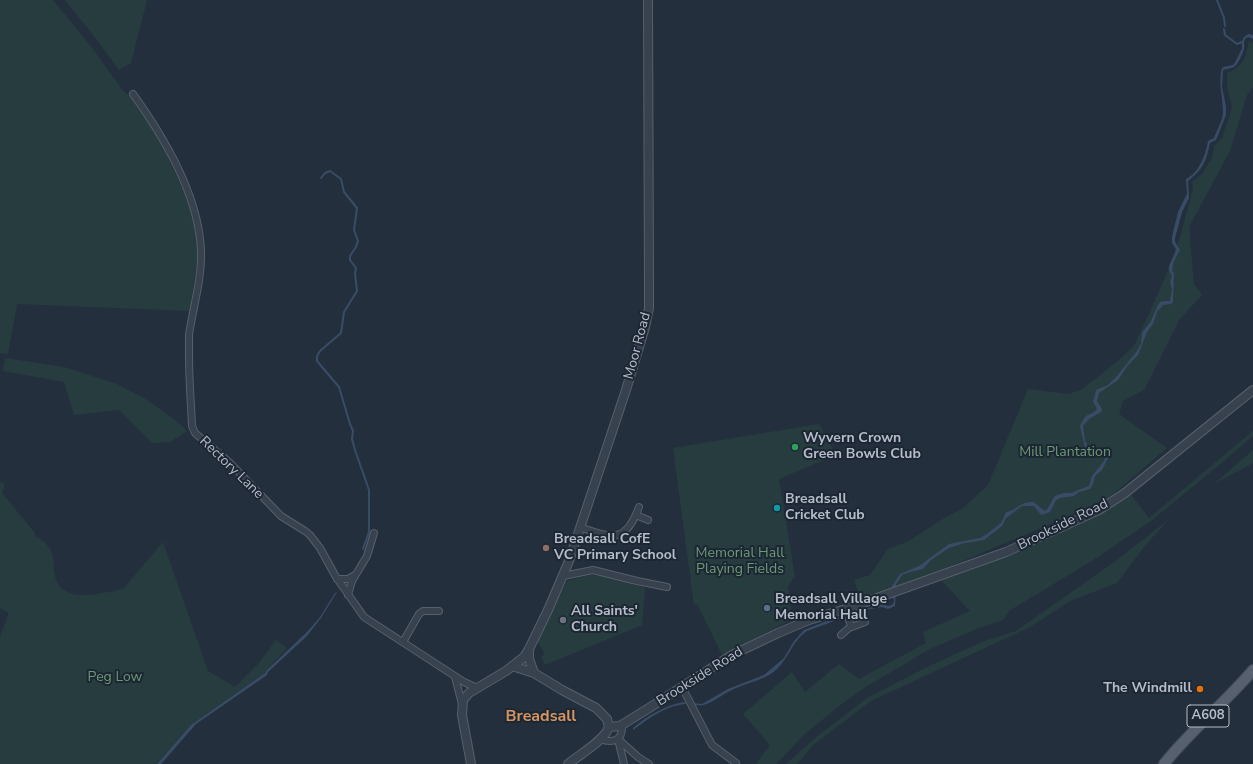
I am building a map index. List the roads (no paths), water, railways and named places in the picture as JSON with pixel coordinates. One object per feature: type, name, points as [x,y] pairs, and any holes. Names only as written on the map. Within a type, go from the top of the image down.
[{"type":"main road","name":"A608","points":[[1164,764],[1204,720],[1253,670]]},
{"type":"street","name":"Moor Road","points":[[477,688],[524,657],[563,576],[628,383],[645,327],[649,308],[648,0]]},
{"type":"street","name":"Rectory Lane","points":[[133,94],[155,126],[169,151],[189,198],[198,228],[201,268],[189,336],[189,378],[192,426],[195,433],[228,462],[281,516],[310,535],[320,548],[337,579],[364,617],[455,677],[477,688]]},
{"type":"street","name":"Brookside Road","points":[[609,727],[622,724],[732,655],[753,644],[801,623],[847,614],[902,589],[1006,552],[1099,510],[1130,489],[1253,390]]},
{"type":"street","points":[[580,527],[605,536],[613,536],[622,533],[631,526],[639,507]]},
{"type":"street","points":[[636,515],[648,520]]},
{"type":"street","points":[[348,595],[352,581],[367,556],[374,533]]},
{"type":"street","points":[[563,576],[593,570],[637,581],[667,586]]},
{"type":"street","points":[[337,579],[348,579],[355,575]]},
{"type":"street","points":[[403,642],[419,614],[423,611],[439,611]]},
{"type":"street","points":[[847,614],[851,626]]},
{"type":"street","points":[[841,635],[851,626],[865,622]]},
{"type":"street","points":[[529,649],[529,659],[534,673]]},
{"type":"street","points":[[512,666],[534,673],[596,708],[606,719],[609,727],[607,731],[600,739],[568,764]]},
{"type":"street","points":[[455,677],[462,705],[462,715],[471,764]]},
{"type":"street","points":[[682,687],[712,745],[736,763]]},
{"type":"street","points":[[462,705],[465,696],[477,688]]},
{"type":"street","points":[[600,739],[611,742],[618,739],[622,733],[622,724]]},
{"type":"street","points":[[618,739],[624,764]]},
{"type":"street","points":[[618,739],[638,757],[649,764]]},
{"type":"water","points":[[1249,34],[1253,35],[1253,39],[1248,37],[1245,39],[1243,52],[1236,65],[1232,68],[1223,70],[1222,87],[1226,115],[1216,140],[1210,143],[1203,165],[1188,181],[1189,198],[1182,212],[1175,238],[1175,242],[1180,250],[1174,261],[1172,271],[1174,273],[1173,302],[1171,304],[1163,305],[1157,312],[1138,355],[1128,365],[1118,380],[1099,393],[1097,401],[1102,409],[1101,412],[1089,419],[1083,426],[1085,441],[1089,447],[1105,450],[1109,456],[1102,470],[1095,476],[1090,489],[1079,492],[1074,496],[1056,500],[1050,512],[1041,515],[1034,506],[1022,506],[1006,518],[1002,526],[984,540],[965,543],[949,548],[931,560],[923,569],[902,575],[896,584],[895,606],[888,609],[882,607],[864,610],[807,631],[802,634],[783,663],[774,672],[736,688],[710,703],[702,705],[694,705],[693,703],[702,704],[728,689],[764,675],[784,658],[794,641],[804,630],[824,622],[882,604],[888,606],[892,605],[894,602],[892,586],[900,574],[919,566],[949,544],[980,538],[987,534],[1001,523],[1006,512],[1013,510],[1021,504],[1029,502],[1034,502],[1045,511],[1057,495],[1072,493],[1089,486],[1092,476],[1104,461],[1105,456],[1102,452],[1088,451],[1085,448],[1080,426],[1081,423],[1085,417],[1097,408],[1093,402],[1096,390],[1108,385],[1137,351],[1141,344],[1142,333],[1151,321],[1160,302],[1170,301],[1172,290],[1170,282],[1172,276],[1169,266],[1176,249],[1172,243],[1172,237],[1178,212],[1187,194],[1186,179],[1198,168],[1206,152],[1208,141],[1214,138],[1221,122],[1223,115],[1221,84],[1222,68],[1234,64],[1242,49],[1243,38]]},
{"type":"water","points":[[337,592],[321,618],[307,636],[268,672],[267,675],[196,724],[161,764],[157,764],[191,725],[265,673],[308,631],[320,617]]},
{"type":"water","points":[[684,702],[687,704],[665,710],[633,730],[633,728],[650,715],[677,703]]},
{"type":"waterway","points":[[1217,0],[1224,18],[1225,26]]},
{"type":"waterway","points":[[1224,29],[1225,35],[1237,44],[1242,42]]},
{"type":"waterway","points":[[321,178],[325,173],[330,171],[341,179],[344,192],[357,208],[354,230],[358,241],[350,256],[350,260],[356,268],[355,274],[357,291],[344,312],[341,333],[320,351],[317,356],[317,361],[339,387],[353,431],[352,439],[355,450],[369,490],[369,532],[363,549]]},
{"type":"waterway","points":[[857,612],[866,609]]},
{"type":"place","name":"Wyvern Crown Green Bowls Club","points":[[795,447]]},
{"type":"place","name":"Breadsall Cricket Club","points":[[777,508]]},
{"type":"place","name":"Breadsall CofE VC Primary School","points":[[546,548]]},
{"type":"place","name":"Breadsall Village Memorial Hall","points":[[767,608]]},
{"type":"place","name":"All Saints' Church","points":[[563,620]]},
{"type":"place","name":"The Windmill","points":[[1200,689]]},
{"type":"district","name":"Breadsall","points":[[541,717]]},
{"type":"park label","name":"Mill Plantation","points":[[1065,453]]},
{"type":"park label","name":"Memorial Hall Playing Fields","points":[[740,562]]},
{"type":"park label","name":"Peg Low","points":[[115,678]]}]
